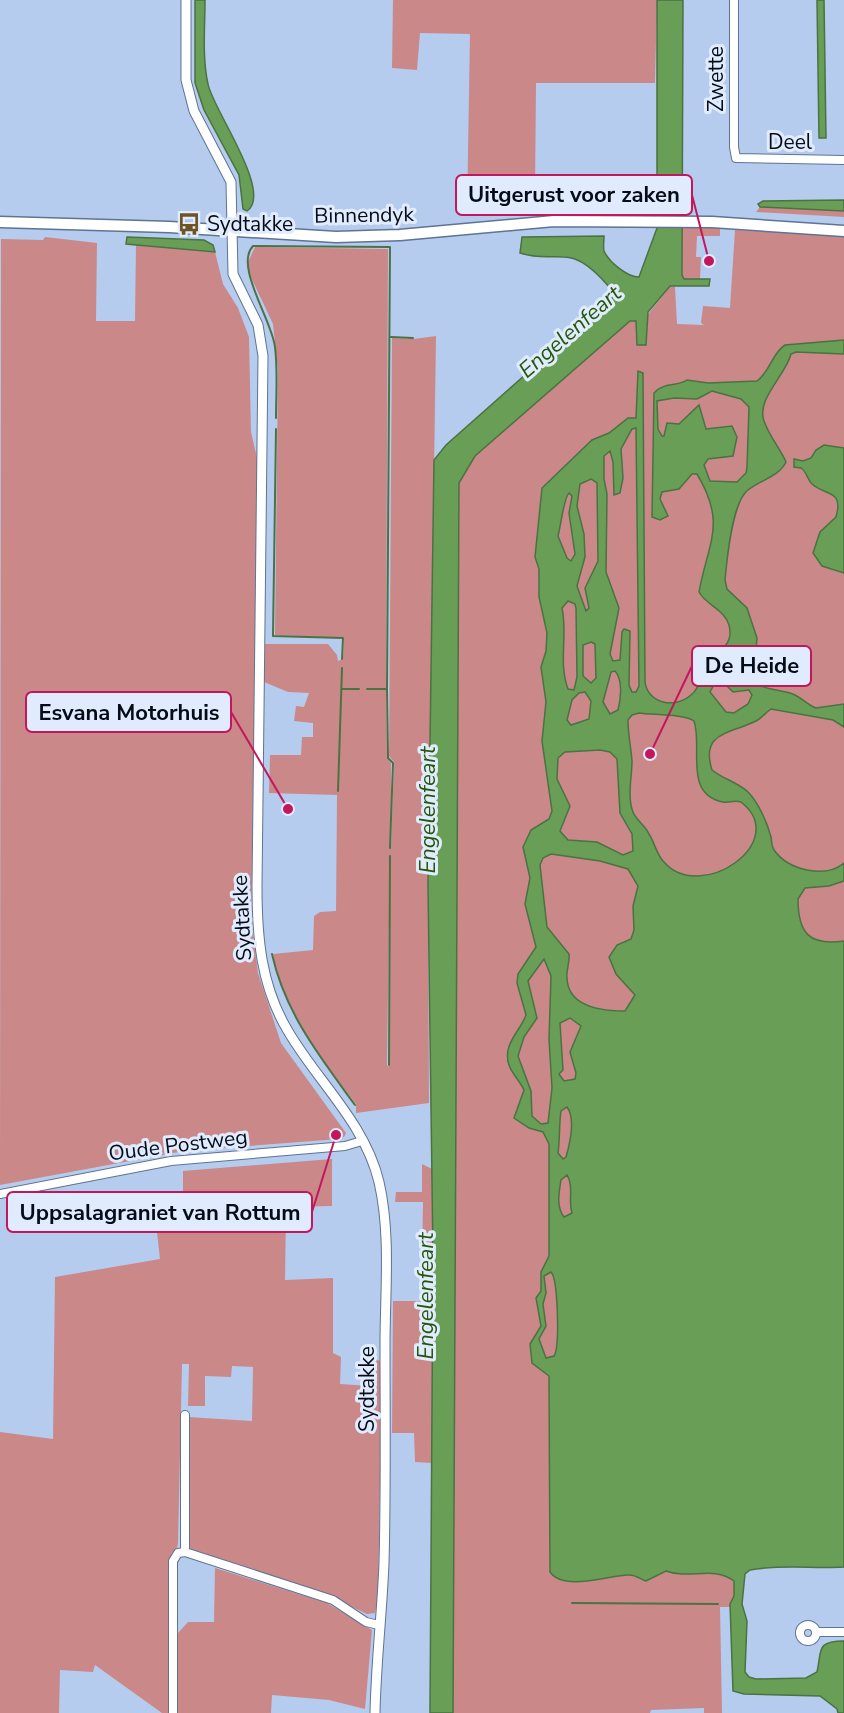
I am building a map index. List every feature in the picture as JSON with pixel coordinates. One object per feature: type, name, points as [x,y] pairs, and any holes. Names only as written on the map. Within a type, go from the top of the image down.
[{"type":"main road","name":"Binnendyk","points":[[0,222],[372,237],[526,222],[656,221],[844,231]]},
{"type":"street","name":"Sydtakke","points":[[186,0],[186,80],[194,111],[231,182],[234,219],[233,274],[258,325],[263,356],[257,887],[259,954],[267,985],[288,1031],[347,1115],[362,1141],[378,1181],[385,1235],[385,1508],[375,1713]]},
{"type":"street","name":"Zwette","points":[[734,0],[734,147],[736,158]]},
{"type":"street","name":"Deel","points":[[736,158],[844,160]]},
{"type":"street","name":"Oude Postweg","points":[[0,1194],[171,1161],[345,1146],[362,1141]]},
{"type":"street","points":[[185,1415],[185,1552]]},
{"type":"street","points":[[173,1713],[173,1561],[178,1553],[185,1552],[333,1600],[366,1622],[379,1625]]},
{"type":"street","points":[[816,1632],[844,1632]]},
{"type":"shaded area","points":[[195,0],[205,0],[204,53],[208,84],[248,169],[253,187],[253,201],[247,211],[243,209],[239,175],[204,110],[195,83]]},
{"type":"shaded area","points":[[393,0],[657,0],[655,83],[536,83],[535,194],[579,192],[580,208],[467,213],[470,34],[420,33],[417,70],[392,68]]},
{"type":"shaded area","name":"Engelenfeart","points":[[657,0],[683,0],[682,275],[684,279],[710,279],[709,286],[670,286],[648,312],[646,345],[637,345],[636,321],[630,321],[475,456],[459,483],[453,1713],[430,1713],[433,1256],[428,885],[434,460],[446,445],[612,298],[612,292],[602,279],[580,261],[520,253],[522,237],[604,236],[604,251],[610,260],[624,272],[639,277],[657,228]]},
{"type":"shaded area","points":[[817,0],[824,0],[826,138],[819,138]]},
{"type":"shaded area","points":[[844,200],[844,211],[760,207],[758,204],[763,201]]},
{"type":"shaded area","points":[[760,207],[844,211],[844,217],[756,212]]},
{"type":"shaded area","points":[[682,228],[720,228],[720,236],[697,236],[696,257],[701,257],[700,279],[684,279],[682,275]]},
{"type":"shaded area","points":[[735,230],[844,235],[844,1300],[739,1567],[735,1607],[720,1607],[722,1713],[704,1713],[704,1708],[651,1710],[650,1713],[452,1713],[457,481],[473,454],[629,317],[646,317],[670,286],[675,287],[677,324],[704,325],[701,323],[703,306],[730,308]]},
{"type":"shaded area","points":[[45,237],[97,243],[96,321],[135,321],[136,244],[215,252],[223,284],[238,308],[249,337],[251,432],[258,462],[251,920],[258,973],[281,1043],[346,1133],[339,1139],[184,1151],[0,1185],[1,239],[43,240]]},
{"type":"shaded area","points":[[127,237],[204,240],[213,245],[215,252],[126,244]]},
{"type":"shaded area","points":[[255,247],[388,249],[386,688],[367,690],[386,690],[387,758],[391,763],[391,849],[394,762],[389,756],[392,338],[414,339],[436,336],[428,885],[429,1103],[356,1113],[356,1104],[306,1034],[286,996],[273,954],[313,950],[314,916],[320,912],[336,911],[337,795],[269,793],[270,755],[301,755],[302,737],[313,737],[313,723],[294,721],[296,706],[304,707],[309,693],[288,692],[264,682],[264,644],[328,644],[337,655],[338,661],[343,659],[344,638],[275,635],[278,369],[273,324],[249,273],[248,262]],"holes":[[[390,855],[389,1067],[387,1065]]]},
{"type":"shaded area","points":[[844,340],[844,354],[796,352],[791,354],[768,396],[764,404],[764,421],[786,462],[779,471],[748,490],[743,496],[731,532],[725,580],[727,589],[747,608],[757,638],[756,650],[746,665],[747,674],[751,680],[764,688],[795,695],[816,708],[844,704],[844,727],[833,720],[771,709],[756,721],[720,736],[710,748],[709,758],[712,770],[744,789],[755,801],[767,825],[773,848],[780,857],[797,867],[817,871],[827,871],[844,863],[844,881],[829,886],[805,888],[798,899],[800,921],[808,935],[822,941],[844,941],[844,1567],[774,1567],[750,1570],[745,1574],[742,1604],[747,1621],[745,1672],[749,1677],[756,1679],[806,1678],[817,1672],[820,1653],[824,1645],[844,1641],[844,1713],[838,1713],[837,1709],[820,1696],[744,1694],[733,1691],[730,1604],[734,1596],[734,1581],[726,1576],[666,1571],[646,1581],[631,1575],[576,1582],[557,1578],[550,1572],[549,1376],[532,1363],[530,1344],[541,1326],[536,1298],[541,1291],[541,1272],[549,1256],[549,1144],[543,1132],[529,1128],[514,1118],[524,1090],[510,1068],[507,1058],[510,1044],[526,1015],[517,983],[518,974],[536,947],[525,904],[530,878],[523,847],[531,830],[549,819],[552,811],[542,741],[546,702],[541,667],[546,651],[547,633],[539,597],[539,569],[535,557],[542,488],[592,440],[609,433],[628,418],[636,418],[638,371],[643,373],[645,682],[651,695],[663,702],[670,703],[685,699],[694,692],[706,667],[727,643],[730,630],[724,615],[706,601],[699,592],[713,533],[713,520],[706,491],[697,474],[692,474],[679,489],[662,492],[660,499],[668,516],[660,520],[652,517],[654,393],[662,387],[687,380],[708,383],[757,381],[785,345]],"holes":[[[712,391],[741,399],[749,407],[746,473],[737,482],[710,481],[704,465],[708,459],[733,456],[737,437],[732,426],[706,429],[699,405],[679,424],[667,423],[664,436],[662,436],[658,429],[657,401],[674,398],[697,399]],[[636,428],[639,686],[636,692],[632,692],[629,685],[630,631],[624,629],[622,632],[620,660],[613,661],[610,654],[619,608],[606,572],[607,494],[604,479],[604,456],[610,451],[613,462],[614,495],[620,493],[623,478],[621,449],[632,429]],[[591,479],[597,483],[598,561],[585,588],[589,608],[586,611],[577,586],[585,557],[584,534],[577,506],[580,484]],[[569,493],[572,496],[569,513],[575,554],[571,561],[567,558],[558,536],[564,505]],[[568,601],[575,604],[576,608],[577,677],[574,690],[568,689],[565,679],[562,608]],[[591,642],[595,644],[596,678],[591,683],[583,676],[583,645]],[[615,671],[621,689],[620,700],[618,710],[610,714],[603,702],[611,672]],[[715,683],[726,685],[733,692],[749,690],[752,695],[748,704],[734,713],[726,712],[710,692]],[[585,692],[591,701],[589,719],[571,725],[567,720],[572,700],[579,693]],[[639,713],[677,716],[694,721],[697,768],[703,790],[711,797],[723,802],[741,802],[754,818],[756,834],[749,850],[735,863],[718,872],[698,876],[680,873],[664,862],[647,831],[634,815],[631,806],[632,761],[628,720],[632,715]],[[600,750],[610,752],[617,759],[620,813],[632,834],[633,851],[623,855],[597,842],[568,840],[560,831],[570,806],[557,779],[558,758],[565,752]],[[551,854],[600,861],[628,869],[638,886],[633,906],[634,930],[631,939],[617,945],[609,957],[616,974],[635,995],[625,1011],[597,1008],[580,1001],[573,995],[567,978],[569,954],[547,927],[540,865],[543,858]],[[544,959],[551,976],[549,1039],[552,1088],[548,1123],[541,1124],[532,1116],[531,1091],[518,1056],[524,1037],[537,1018],[528,981]],[[570,1018],[581,1026],[570,1052],[576,1073],[575,1079],[564,1081],[559,1074],[563,1070],[560,1023]],[[567,1107],[571,1118],[569,1145],[566,1157],[563,1159],[558,1153],[561,1111]],[[567,1175],[570,1184],[572,1213],[564,1217],[559,1204],[561,1180]],[[551,1272],[557,1299],[558,1327],[554,1356],[546,1358],[539,1339],[546,1326],[543,1304],[546,1293],[544,1276]]]},
{"type":"shaded area","points":[[824,445],[844,448],[844,573],[822,566],[813,553],[820,532],[836,517],[838,508],[835,497],[817,488],[809,480],[805,471],[794,467],[794,459],[803,461],[811,458],[816,450]]},
{"type":"shaded area","points":[[332,1159],[332,1206],[286,1207],[285,1280],[333,1278],[333,1353],[341,1357],[340,1384],[370,1386],[373,1381],[374,1358],[382,1362],[378,1596],[375,1613],[367,1614],[323,1593],[190,1549],[187,1541],[188,1417],[252,1421],[253,1367],[232,1366],[231,1377],[205,1376],[205,1406],[188,1406],[189,1364],[182,1364],[178,1543],[177,1548],[171,1554],[171,1713],[162,1713],[95,1665],[93,1672],[60,1670],[59,1713],[0,1713],[0,1432],[53,1439],[55,1277],[160,1259],[153,1197],[183,1192],[183,1171]]},
{"type":"shaded area","points":[[422,1164],[432,1169],[433,1263],[422,1264],[423,1202],[395,1202],[396,1192],[422,1192]]},
{"type":"shaded area","points":[[393,1301],[432,1301],[432,1463],[415,1462],[414,1433],[392,1433]]},
{"type":"shaded area","points":[[215,1568],[327,1603],[372,1630],[365,1709],[329,1700],[272,1695],[271,1713],[178,1713],[178,1633],[188,1622],[214,1622]]},
{"type":"waterway","points":[[276,418],[275,347],[251,280],[248,255],[253,246],[390,247],[387,689],[388,758],[393,763],[390,848]]},
{"type":"waterway","points":[[391,337],[413,338]]},
{"type":"waterway","points":[[276,429],[273,636],[343,638],[342,659]]},
{"type":"waterway","points":[[338,791],[342,668]]},
{"type":"waterway","points":[[342,689],[359,689]]},
{"type":"waterway","points":[[367,689],[386,689]]},
{"type":"waterway","points":[[389,1065],[390,856]]},
{"type":"waterway","points":[[272,954],[286,996],[305,1034],[355,1105]]},
{"type":"waterway","points":[[572,1603],[718,1604]]},
{"type":"place","name":"Sydtakke","points":[[189,224]]},
{"type":"place","name":"Uitgerust voor zaken","points":[[709,261]]},
{"type":"place","name":"De Heide","points":[[650,754]]},
{"type":"place","name":"Esvana Motorhuis","points":[[288,809]]},
{"type":"place","name":"Uppsalagraniet van Rottum","points":[[336,1135]]}]
